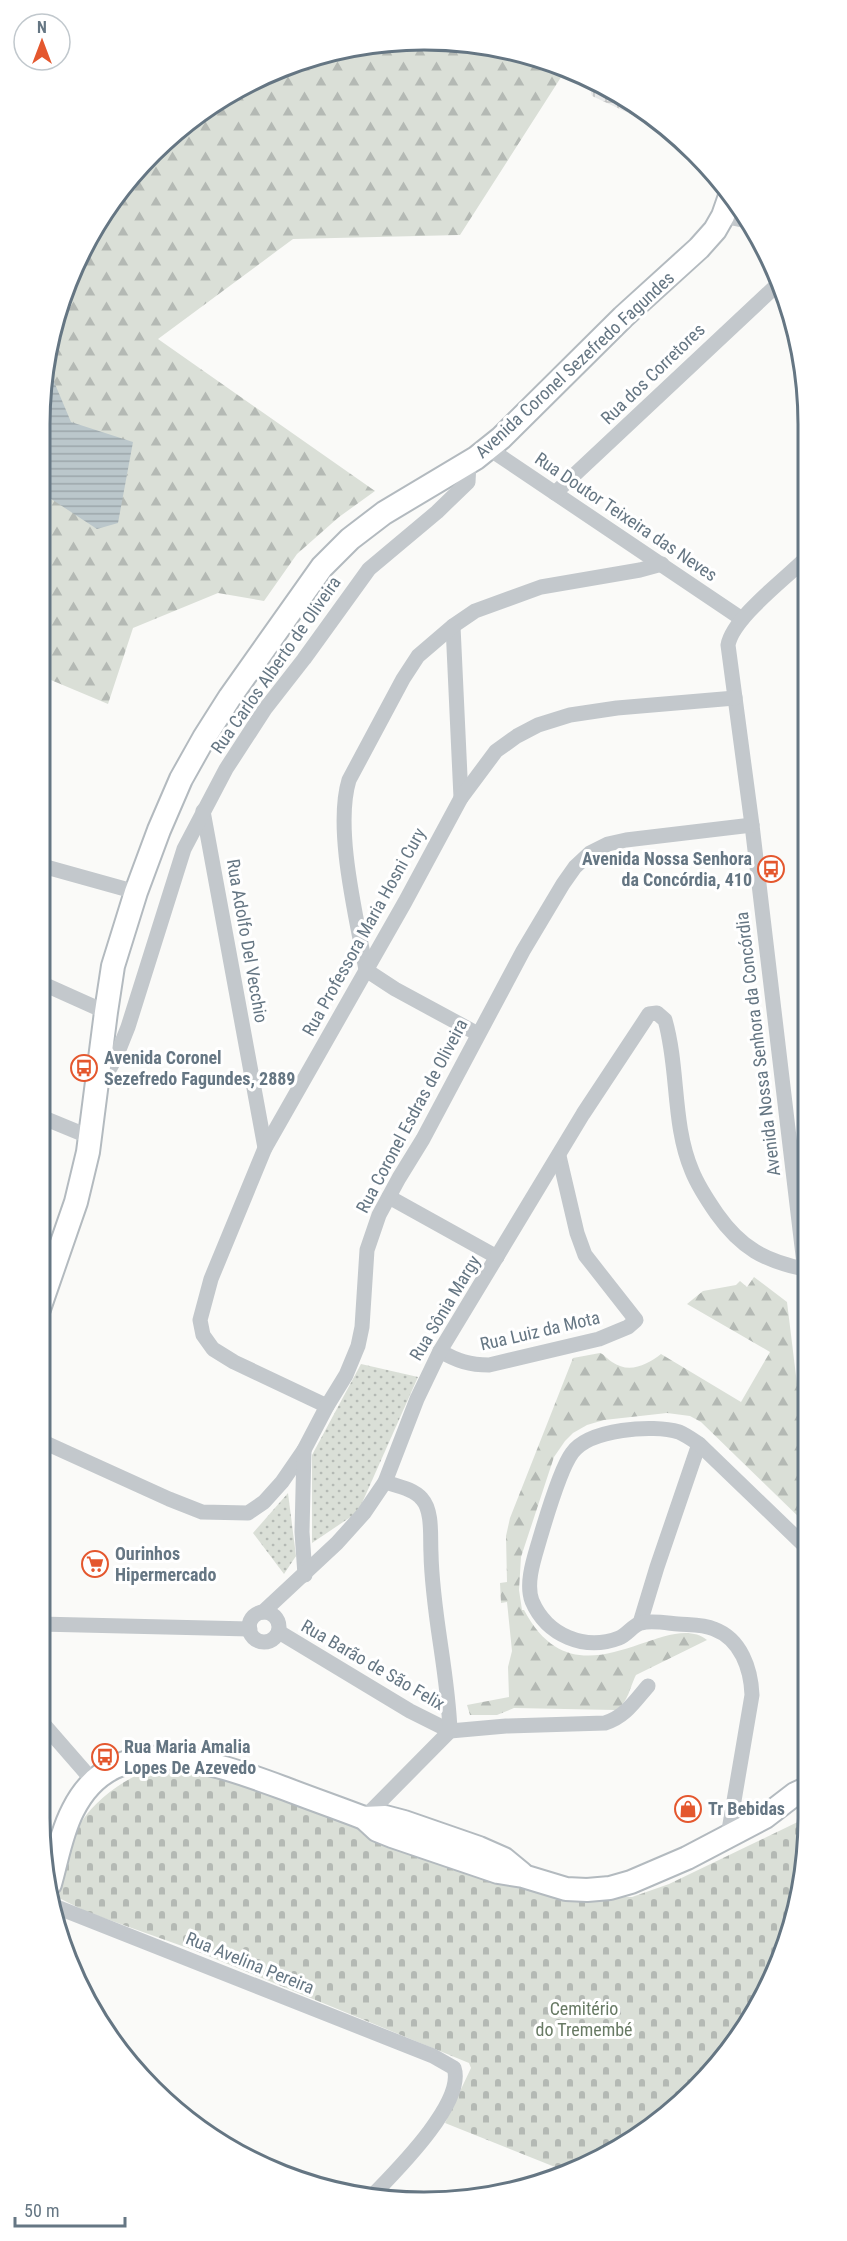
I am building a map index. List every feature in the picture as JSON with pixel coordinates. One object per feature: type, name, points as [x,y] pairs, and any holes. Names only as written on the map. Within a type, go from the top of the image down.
[{"type":"main road","name":"Avenida Coronel Sezefredo Fagundes","points":[[50,1277],[76,1202],[90,1137],[113,966],[136,892],[181,779],[204,738],[230,697],[322,567],[350,539],[384,513],[469,463],[488,448],[623,317],[699,249],[715,230],[726,206]]},
{"type":"main road","points":[[54,1870],[73,1809],[93,1781],[108,1770],[126,1762],[147,1757],[175,1757],[246,1774],[364,1818],[385,1817],[479,1848],[504,1859],[523,1876],[566,1888],[587,1890],[609,1888],[658,1870],[765,1817],[798,1793]]},
{"type":"main road","points":[[765,1817],[798,1808]]},
{"type":"street","name":"Rua dos Corretores","points":[[555,493],[773,289]]},
{"type":"street","name":"Rua Doutor Teixeira das Neves","points":[[488,448],[742,619]]},
{"type":"street","name":"Rua Carlos Alberto de Oliveira","points":[[96,1092],[116,1057],[128,1027],[184,849],[226,769],[265,709],[304,659],[354,587],[388,551],[415,531],[468,482],[469,463]]},
{"type":"street","points":[[478,1034],[395,989],[366,970],[348,864],[343,810],[344,795],[349,780],[418,656],[453,626],[476,611],[541,587],[662,564]]},
{"type":"street","name":"Avenida Nossa Senhora da Concórdia","points":[[798,566],[742,619],[730,634],[728,645],[752,825],[798,1218]]},
{"type":"street","points":[[453,626],[461,798]]},
{"type":"street","name":"Rua Professora Maria Hosni Cury","points":[[327,1406],[234,1362],[213,1349],[203,1335],[200,1320],[211,1279],[265,1148],[461,798],[496,751],[538,724],[570,715],[617,708],[735,698]]},
{"type":"street","name":"Rua Adolfo Del Vecchio","points":[[203,811],[265,1148]]},
{"type":"street","name":"Rua Coronel Esdras de Oliveira","points":[[50,1445],[202,1512],[248,1513],[264,1502],[282,1482],[304,1450],[346,1375],[358,1346],[362,1327],[367,1250],[379,1215],[549,907],[575,867],[590,853],[608,844],[752,825]]},
{"type":"street","points":[[50,869],[136,892]]},
{"type":"street","points":[[50,987],[105,1012]]},
{"type":"street","name":"Rua Sônia Margy","points":[[250,1629],[254,1616],[263,1612],[305,1575],[364,1513],[385,1482],[417,1399],[440,1351],[612,1069],[646,1017],[653,1012],[665,1020],[683,1138],[691,1170],[704,1196],[723,1222],[747,1247],[760,1256],[798,1268]]},
{"type":"street","points":[[50,1121],[90,1137]]},
{"type":"street","name":"Rua Luiz da Mota","points":[[440,1351],[455,1360],[471,1365],[489,1365],[616,1333],[636,1320],[585,1255],[577,1233],[559,1156]]},
{"type":"street","points":[[389,1197],[498,1257]]},
{"type":"street","points":[[699,1444],[640,1623],[622,1637],[603,1643],[585,1643],[567,1638],[551,1626],[532,1600],[530,1591],[534,1560],[544,1525],[572,1452],[588,1440],[609,1433],[657,1429],[680,1432],[699,1444],[798,1539]]},
{"type":"street","points":[[304,1450],[302,1542],[305,1575]]},
{"type":"street","points":[[364,1818],[450,1731],[431,1585],[427,1507],[423,1499],[412,1492],[385,1482]]},
{"type":"street","points":[[50,1624],[250,1629],[254,1637],[262,1641],[272,1640],[279,1632],[279,1622],[273,1614],[263,1612]]},
{"type":"street","points":[[640,1623],[696,1625],[714,1629],[728,1638],[746,1661],[752,1678],[752,1695],[728,1836]]},
{"type":"street","name":"Rua Barão de São Felix","points":[[279,1632],[410,1711],[450,1731],[506,1726],[605,1723],[616,1720],[624,1714],[648,1686]]},
{"type":"street","points":[[50,1732],[93,1781]]},
{"type":"street","name":"Rua Avelina Pereira","points":[[61,1909],[433,2056],[454,2068],[457,2076],[448,2099],[426,2137],[379,2188]]},
{"type":"shaded area","points":[[590,88],[636,117],[592,96]]},
{"type":"shaded area","points":[[53,378],[71,422],[133,442],[118,523],[97,529],[50,498],[50,399]]},
{"type":"green space","points":[[399,50],[448,50],[520,62],[562,76],[460,235],[293,239],[158,339],[375,491],[339,517],[297,554],[264,601],[218,593],[133,628],[108,704],[50,680],[50,399],[57,351],[69,303],[88,258],[127,196],[142,177],[177,142],[216,113],[258,88],[303,69],[327,62]]},
{"type":"green space","points":[[754,1277],[787,1302],[798,1392],[798,1516],[701,1422],[690,1416],[667,1413],[604,1420],[587,1425],[573,1433],[554,1457],[521,1557],[519,1590],[522,1610],[546,1639],[569,1653],[595,1655],[668,1635],[689,1633],[707,1640],[636,1675],[626,1699],[616,1710],[514,1708],[497,1715],[470,1715],[467,1705],[509,1697],[508,1667],[512,1651],[507,1602],[501,1603],[500,1583],[507,1582],[506,1536],[510,1518],[573,1358],[600,1353],[618,1366],[631,1368],[644,1365],[661,1354],[741,1402],[770,1352],[687,1304],[703,1291],[736,1285],[740,1281],[747,1287]]},
{"type":"green space","points":[[361,1364],[418,1377],[358,1512],[312,1543],[312,1455]]},
{"type":"green space","points":[[288,1493],[296,1556],[284,1574],[253,1533]]},
{"type":"green space","name":"Cemitério do Tremembé","points":[[157,1768],[197,1768],[571,1897],[632,1897],[669,1884],[798,1822],[794,1866],[785,1914],[769,1961],[747,2005],[705,2064],[670,2099],[631,2128],[589,2153],[556,2167],[445,2123],[471,2068],[469,2063],[196,1951],[87,1912],[59,1898],[70,1847],[88,1812],[125,1781]]},
{"type":"place","name":"Avenida Nossa Senhora da Concórdia, 410","points":[[771,869]]},
{"type":"place","name":"Avenida Coronel Sezefredo Fagundes, 2889","points":[[84,1068]]},
{"type":"place","name":"Ourinhos Hipermercado","points":[[95,1564]]},
{"type":"place","name":"Rua Maria Amalia Lopes De Azevedo","points":[[105,1757]]},
{"type":"place","name":"Tr Bebidas","points":[[688,1809]]}]
